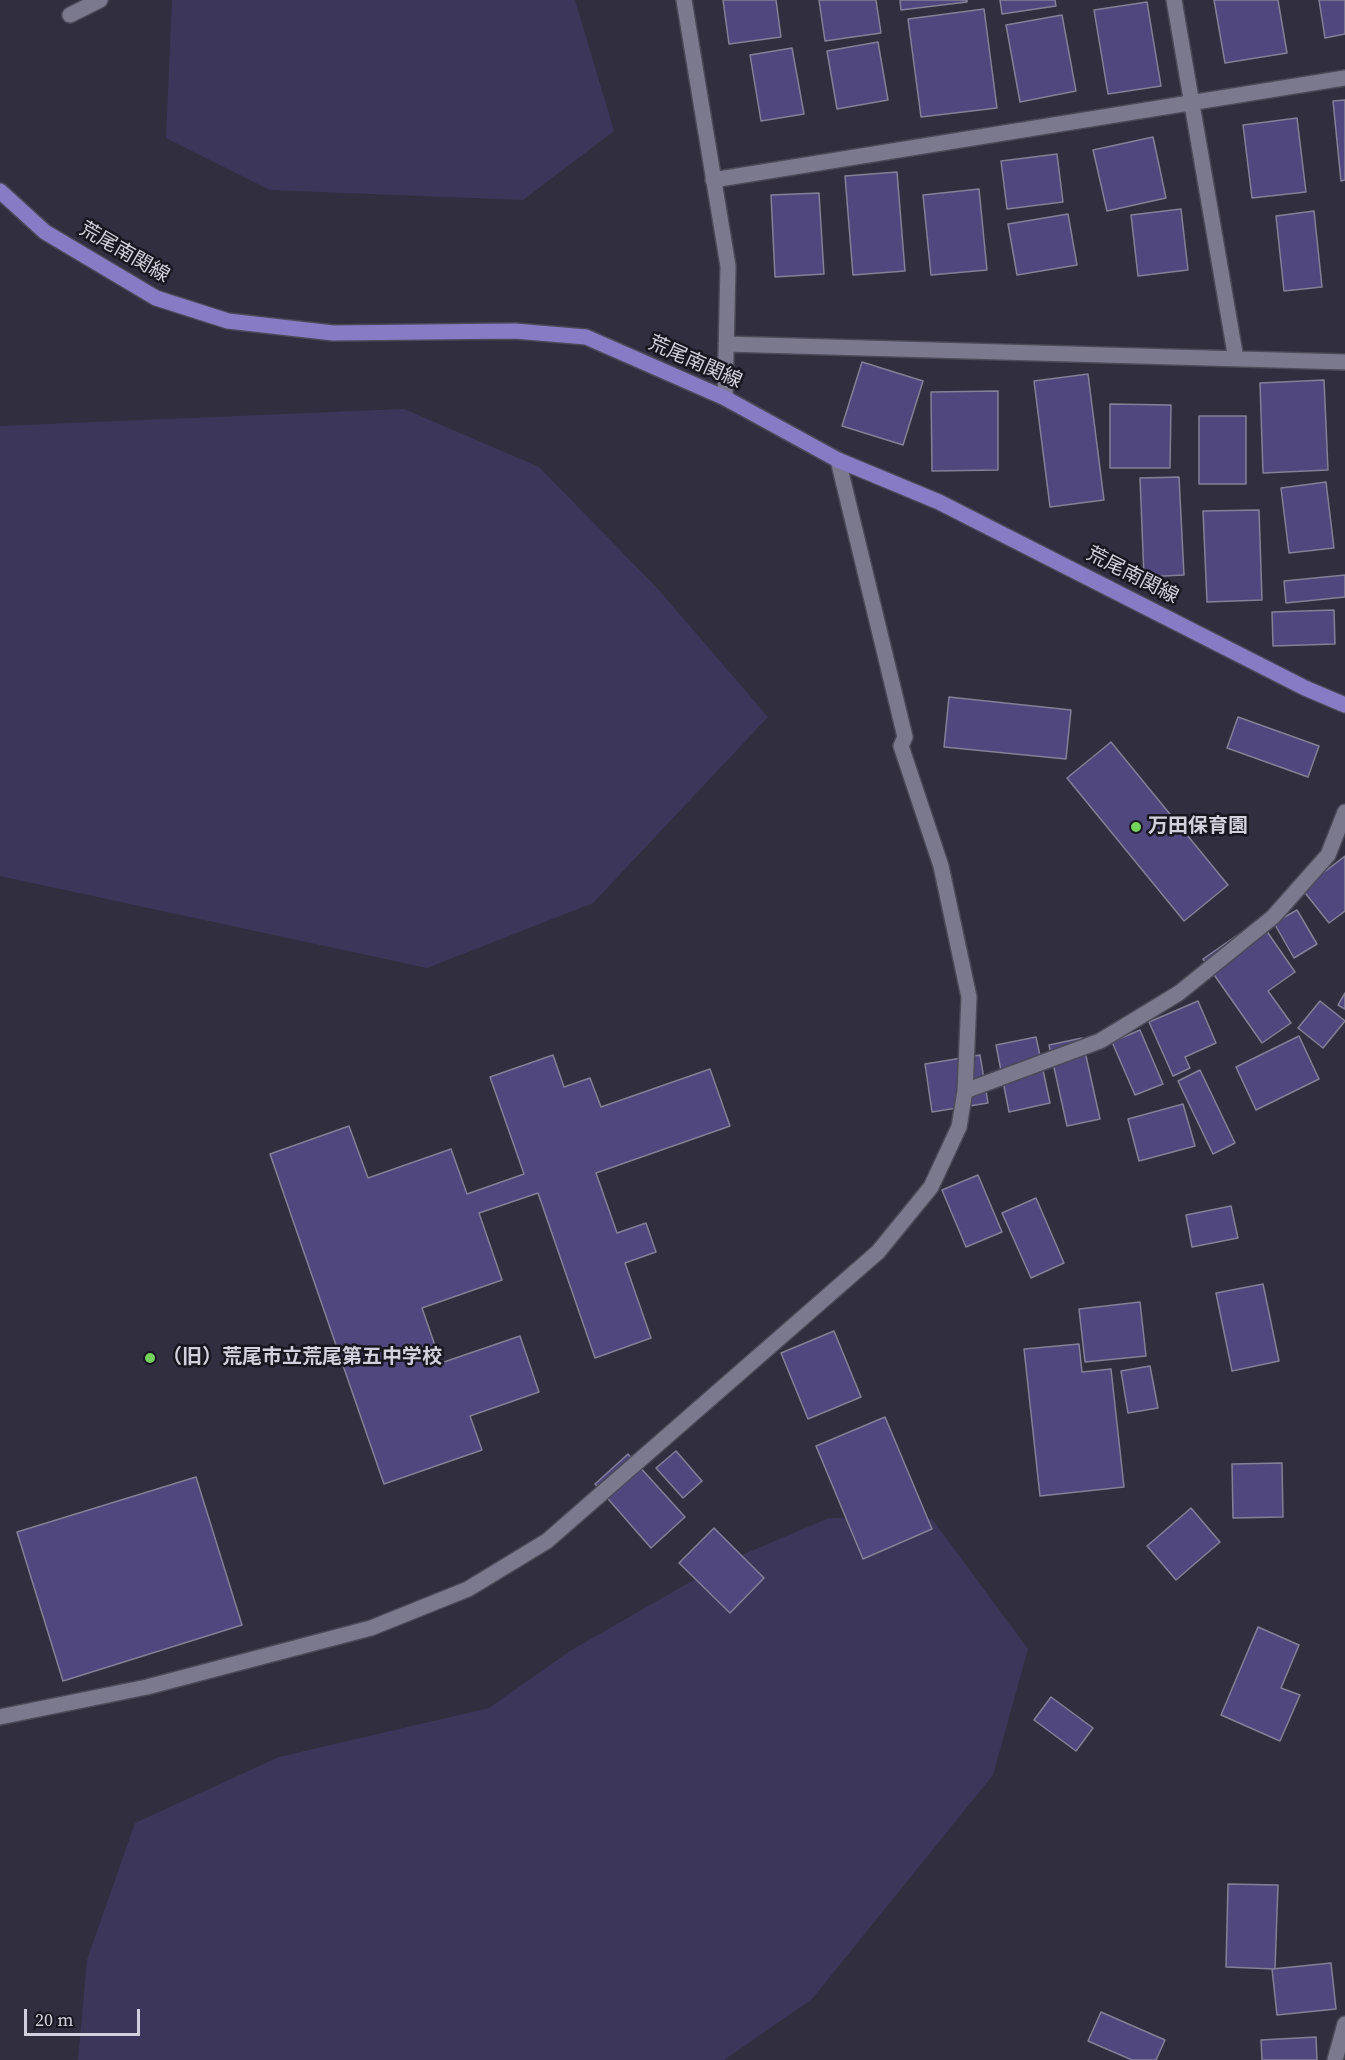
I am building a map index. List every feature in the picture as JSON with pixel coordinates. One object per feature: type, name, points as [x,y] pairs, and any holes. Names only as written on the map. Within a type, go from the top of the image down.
[{"type":"main road","name":"荒尾南関線","points":[[0,191],[45,232],[156,298],[228,321],[333,333],[516,331],[586,338],[725,398],[838,460],[939,502],[1305,688],[1345,705]]},
{"type":"street","points":[[70,15],[100,0]]},
{"type":"street","points":[[684,0],[728,266],[725,398]]},
{"type":"street","points":[[1174,0],[1236,359]]},
{"type":"street","points":[[713,180],[1345,78]]},
{"type":"street","points":[[726,344],[1345,362]]},
{"type":"street","points":[[0,1717],[147,1687],[371,1628],[468,1589],[547,1541],[878,1252],[931,1187],[959,1127],[965,1091],[969,997],[941,866],[901,746],[905,737],[838,460]]},
{"type":"street","points":[[965,1091],[1100,1041],[1179,993],[1273,917],[1328,855],[1345,812]]},
{"type":"street","points":[[1335,2060],[1345,2024]]},
{"type":"shaded area","points":[[172,0],[575,0],[614,131],[523,200],[270,190],[166,138]]},
{"type":"shaded area","points":[[404,409],[539,467],[657,588],[768,717],[593,903],[427,968],[0,876],[0,426]]},
{"type":"shaded area","points":[[829,1518],[932,1519],[1028,1649],[993,1775],[812,1999],[724,2060],[78,2060],[87,1960],[135,1823],[279,1757],[489,1708],[570,1651],[723,1563]]},
{"type":"building","points":[[723,0],[776,0],[781,37],[729,44]]},
{"type":"building","points":[[819,0],[876,0],[881,33],[825,41]]},
{"type":"building","points":[[900,0],[967,0],[967,2],[901,10]]},
{"type":"building","points":[[1000,0],[1055,0],[1056,6],[1002,14]]},
{"type":"building","points":[[1214,0],[1278,0],[1287,53],[1225,63]]},
{"type":"building","points":[[1319,0],[1345,0],[1345,34],[1325,38]]},
{"type":"building","points":[[1147,2],[1161,86],[1108,94],[1094,10]]},
{"type":"building","points":[[984,9],[997,108],[921,117],[908,19]]},
{"type":"building","points":[[1062,15],[1076,91],[1020,102],[1006,25]]},
{"type":"building","points":[[878,42],[888,100],[837,109],[827,51]]},
{"type":"building","points":[[792,48],[804,114],[761,121],[750,55]]},
{"type":"building","points":[[1345,100],[1345,180],[1341,181],[1333,101]]},
{"type":"building","points":[[1297,118],[1306,192],[1252,198],[1243,125]]},
{"type":"building","points":[[1153,137],[1166,198],[1107,211],[1093,150]]},
{"type":"building","points":[[1057,154],[1063,202],[1007,209],[1001,161]]},
{"type":"building","points":[[897,172],[905,271],[853,275],[845,176]]},
{"type":"building","points":[[979,189],[987,270],[931,275],[923,195]]},
{"type":"building","points":[[819,193],[824,274],[775,277],[771,195]]},
{"type":"building","points":[[1181,209],[1188,270],[1138,276],[1131,215]]},
{"type":"building","points":[[1314,211],[1322,287],[1284,291],[1276,216]]},
{"type":"building","points":[[1068,214],[1077,265],[1017,275],[1008,224]]},
{"type":"building","points":[[862,362],[923,381],[903,445],[842,426]]},
{"type":"building","points":[[1088,374],[1104,500],[1050,507],[1034,381]]},
{"type":"building","points":[[1324,380],[1328,470],[1263,473],[1260,383]]},
{"type":"building","points":[[998,391],[998,470],[932,471],[931,392]]},
{"type":"building","points":[[1110,404],[1171,405],[1170,468],[1110,468]]},
{"type":"building","points":[[1199,416],[1246,416],[1246,484],[1199,484]]},
{"type":"building","points":[[1179,477],[1184,575],[1144,577],[1140,478]]},
{"type":"building","points":[[1326,482],[1334,548],[1289,553],[1281,488]]},
{"type":"building","points":[[1259,510],[1262,600],[1207,602],[1203,511]]},
{"type":"building","points":[[1345,575],[1345,597],[1286,603],[1284,581]]},
{"type":"building","points":[[1334,610],[1335,644],[1273,646],[1272,612]]},
{"type":"building","points":[[949,697],[1071,710],[1066,759],[944,747]]},
{"type":"building","points":[[1238,717],[1319,746],[1308,777],[1227,748]]},
{"type":"building","points":[[1111,742],[1228,885],[1184,921],[1067,778]]},
{"type":"building","points":[[1345,856],[1345,911],[1329,923],[1302,889]]},
{"type":"building","points":[[1297,910],[1317,944],[1294,958],[1274,923]]},
{"type":"building","points":[[1259,920],[1295,972],[1268,991],[1291,1023],[1262,1043],[1203,959]]},
{"type":"building","points":[[1345,993],[1345,1009],[1338,1005]]},
{"type":"building","points":[[1198,1001],[1216,1043],[1185,1057],[1190,1068],[1173,1076],[1149,1022]]},
{"type":"building","points":[[1320,1001],[1345,1021],[1323,1048],[1298,1028]]},
{"type":"building","points":[[1140,1030],[1163,1084],[1135,1095],[1112,1042]]},
{"type":"building","points":[[1299,1036],[1319,1079],[1256,1110],[1236,1067]]},
{"type":"building","points":[[1036,1037],[1050,1103],[1009,1112],[996,1045]]},
{"type":"building","points":[[1082,1038],[1100,1119],[1067,1126],[1049,1045]]},
{"type":"building","points":[[553,1055],[564,1087],[590,1078],[601,1107],[710,1069],[730,1126],[596,1173],[617,1233],[646,1223],[656,1252],[625,1263],[651,1338],[595,1358],[538,1193],[479,1213],[502,1280],[422,1308],[441,1363],[520,1336],[539,1392],[470,1416],[482,1450],[384,1484],[270,1154],[349,1126],[368,1178],[451,1149],[467,1194],[524,1174],[490,1077]]},
{"type":"building","points":[[980,1055],[988,1103],[932,1112],[925,1064]]},
{"type":"building","points":[[1200,1070],[1235,1143],[1213,1154],[1178,1081]]},
{"type":"building","points":[[1183,1104],[1195,1146],[1139,1161],[1128,1119]]},
{"type":"building","points":[[978,1175],[1002,1232],[966,1247],[942,1190]]},
{"type":"building","points":[[1036,1198],[1064,1263],[1031,1278],[1002,1213]]},
{"type":"building","points":[[1231,1206],[1238,1238],[1192,1247],[1186,1215]]},
{"type":"building","points":[[1263,1284],[1279,1361],[1232,1371],[1216,1293]]},
{"type":"building","points":[[1140,1302],[1146,1356],[1085,1362],[1079,1309]]},
{"type":"building","points":[[834,1331],[861,1397],[808,1419],[781,1353]]},
{"type":"building","points":[[1079,1344],[1082,1372],[1111,1369],[1124,1487],[1040,1496],[1024,1349]]},
{"type":"building","points":[[1150,1366],[1158,1408],[1128,1413],[1121,1371]]},
{"type":"building","points":[[885,1417],[932,1529],[863,1559],[816,1446]]},
{"type":"building","points":[[676,1451],[702,1481],[683,1498],[656,1468]]},
{"type":"building","points":[[628,1454],[685,1517],[651,1548],[595,1484]]},
{"type":"building","points":[[1282,1463],[1283,1517],[1233,1518],[1232,1464]]},
{"type":"building","points":[[196,1477],[242,1625],[63,1681],[17,1532]]},
{"type":"building","points":[[1191,1508],[1220,1542],[1176,1580],[1147,1546]]},
{"type":"building","points":[[714,1528],[764,1578],[730,1613],[679,1563]]},
{"type":"building","points":[[1258,1627],[1299,1645],[1281,1688],[1300,1695],[1280,1741],[1221,1715]]},
{"type":"building","points":[[1051,1697],[1093,1728],[1076,1751],[1034,1720]]},
{"type":"building","points":[[1228,1884],[1278,1885],[1275,1969],[1226,1967]]},
{"type":"building","points":[[1331,1963],[1336,2009],[1277,2015],[1272,1969]]},
{"type":"building","points":[[1101,2012],[1165,2040],[1156,2060],[1132,2060],[1088,2041]]},
{"type":"building","points":[[1316,2037],[1317,2060],[1262,2060],[1261,2040]]},
{"type":"place","name":"万田保育園","points":[[1136,827]]},
{"type":"place","name":"（旧）荒尾市立荒尾第五中学校","points":[[150,1358]]}]
